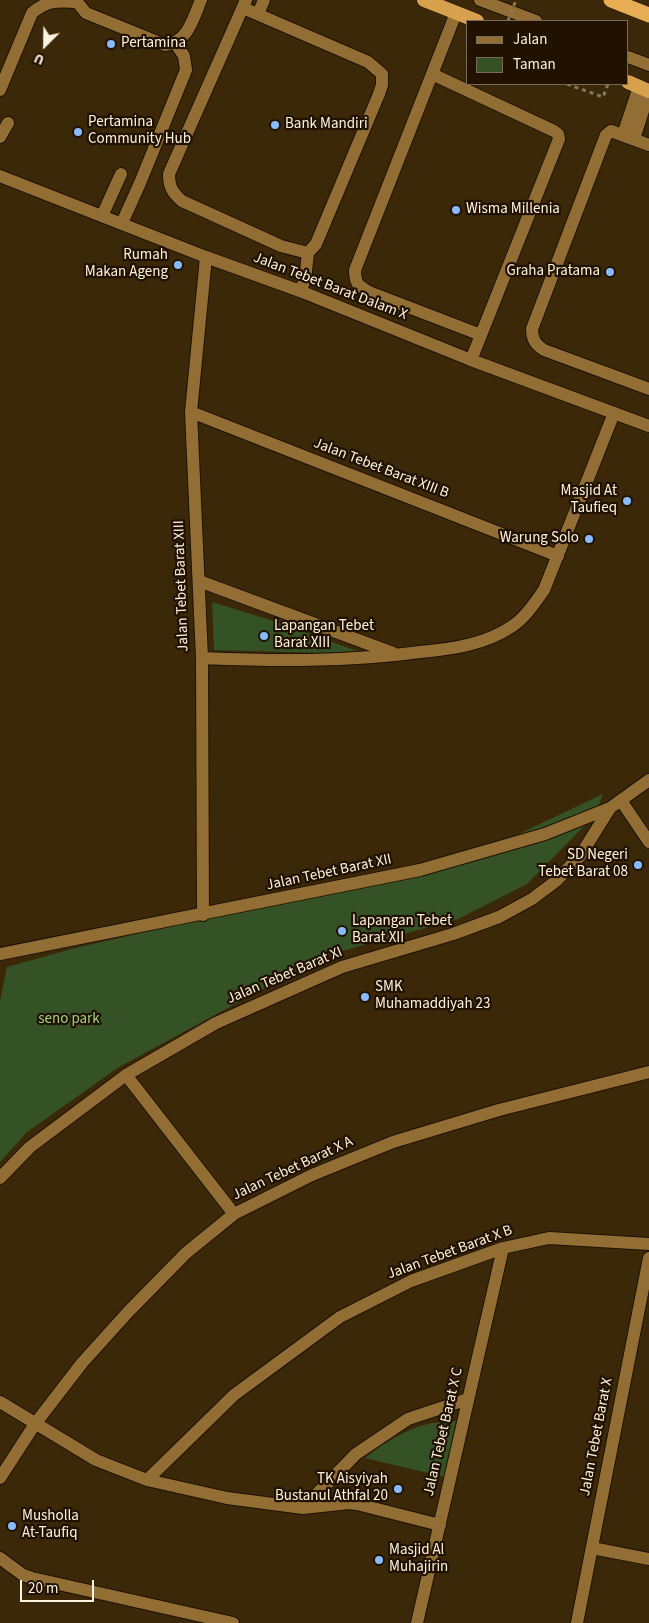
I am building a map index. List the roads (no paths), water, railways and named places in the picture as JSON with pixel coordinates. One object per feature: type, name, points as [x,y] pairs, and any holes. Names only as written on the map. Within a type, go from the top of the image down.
[{"type":"highway","points":[[424,0],[474,20]]},
{"type":"highway","points":[[610,0],[649,15]]},
{"type":"street","points":[[0,90],[32,13],[40,4],[52,0],[77,1],[86,13],[166,45],[176,44],[186,34],[201,0]]},
{"type":"street","points":[[258,14],[264,0]]},
{"type":"street","points":[[480,0],[533,20]]},
{"type":"street","points":[[300,291],[305,280],[308,252],[316,244],[379,94],[382,85],[382,74],[368,62],[258,14],[244,4],[169,174],[169,186],[173,193],[182,201],[281,246],[296,251],[308,252]]},
{"type":"street","points":[[456,13],[355,270],[355,280],[359,286],[369,292],[481,335]]},
{"type":"street","points":[[122,223],[186,70],[184,56],[176,44]]},
{"type":"street","points":[[629,56],[649,65]]},
{"type":"street","points":[[432,74],[554,131],[558,134],[559,139],[471,360]]},
{"type":"street","points":[[628,137],[641,88]]},
{"type":"street","points":[[0,137],[8,123]]},
{"type":"street","points":[[649,145],[611,132],[606,136],[532,329],[532,337],[537,346],[544,350],[649,389]]},
{"type":"street","points":[[102,216],[121,174]]},
{"type":"street","name":"Jalan Tebet Barat Dalam X","points":[[0,176],[300,291],[471,360],[649,426]]},
{"type":"street","name":"Jalan Tebet Barat XIII","points":[[203,914],[202,658],[191,412],[206,256]]},
{"type":"street","name":"Jalan Tebet Barat XIII B","points":[[191,412],[558,556]]},
{"type":"street","points":[[202,658],[289,661],[343,660],[398,655],[481,642],[511,627],[530,611],[544,590],[614,414]]},
{"type":"street","points":[[199,581],[398,655]]},
{"type":"street","name":"Jalan Tebet Barat XII","points":[[0,954],[420,870],[545,834],[616,805],[649,780]]},
{"type":"street","points":[[616,805],[649,842]]},
{"type":"street","name":"Jalan Tebet Barat XI","points":[[0,1178],[30,1147],[126,1075],[216,1023],[342,967],[453,934],[499,917],[532,899],[556,881],[580,856],[616,805]]},
{"type":"street","name":"Jalan Tebet Barat X A","points":[[0,1478],[35,1424],[82,1363],[129,1311],[186,1253],[234,1214],[312,1175],[393,1142],[499,1110],[649,1072]]},
{"type":"street","points":[[126,1075],[234,1214]]},
{"type":"street","name":"Jalan Tebet Barat X B","points":[[147,1480],[234,1395],[340,1317],[411,1281],[503,1248],[549,1238],[649,1244]]},
{"type":"street","name":"Jalan Tebet Barat X C","points":[[417,1623],[503,1248]]},
{"type":"street","name":"Jalan Tebet Barat X","points":[[577,1623],[649,1258]]},
{"type":"street","points":[[303,1508],[356,1454],[401,1424],[468,1398]]},
{"type":"street","points":[[0,1402],[96,1460],[147,1480],[227,1498],[303,1508],[349,1503],[357,1504],[440,1525]]},
{"type":"street","points":[[592,1548],[649,1559]]},
{"type":"street","points":[[0,1558],[24,1575],[32,1578],[233,1623]]},
{"type":"place","name":"Pertamina","points":[[111,44]]},
{"type":"place","name":"Bank Mandiri","points":[[275,125]]},
{"type":"place","name":"Pertamina Community Hub","points":[[78,132]]},
{"type":"place","name":"Wisma Millenia","points":[[456,210]]},
{"type":"place","name":"Rumah Makan Ageng","points":[[178,265]]},
{"type":"place","name":"Graha Pratama","points":[[610,272]]},
{"type":"place","name":"Masjid At Taufieq","points":[[627,501]]},
{"type":"place","name":"Warung Solo","points":[[589,539]]},
{"type":"place","name":"Lapangan Tebet Barat XIII","points":[[264,636]]},
{"type":"place","name":"SD Negeri Tebet Barat 08","points":[[638,865]]},
{"type":"place","name":"Lapangan Tebet Barat XII","points":[[342,931]]},
{"type":"place","name":"SMK Muhamaddiyah 23","points":[[365,997]]},
{"type":"place","name":"TK Aisyiyah Bustanul Athfal 20","points":[[398,1489]]},
{"type":"place","name":"Musholla At-Taufiq","points":[[12,1526]]},
{"type":"place","name":"Masjid Al Muhajirin","points":[[379,1560]]},
{"type":"park label","name":"seno park","points":[[69,1020]]}]
